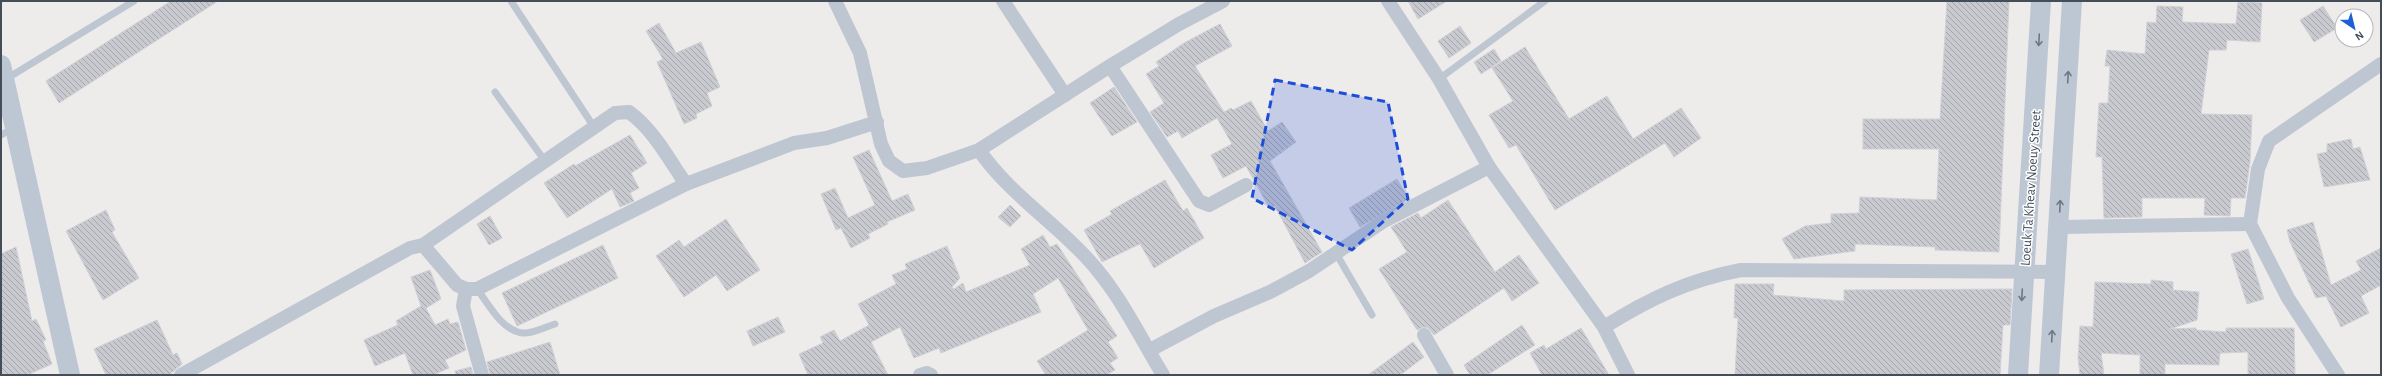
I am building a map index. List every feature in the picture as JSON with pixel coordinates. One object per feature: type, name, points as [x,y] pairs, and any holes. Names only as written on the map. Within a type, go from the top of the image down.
[{"type":"main road","name":"Loeuk Ta Kheav Noeuy Street","points":[[2018,375],[2041,1]]},
{"type":"main road","points":[[2049,375],[2072,1]]},
{"type":"main road","points":[[3,73],[8,131],[70,375]]},
{"type":"street","points":[[834,1],[860,53],[881,144],[889,161],[903,171],[926,168],[979,150],[1110,66],[1179,24],[1224,1]]},
{"type":"street","points":[[1003,1],[1065,95]]},
{"type":"street","points":[[1388,1],[1439,79],[1489,167],[1604,327],[1628,375]]},
{"type":"street","points":[[2338,375],[2288,298],[2250,224],[2258,169],[2269,141],[2381,64]]},
{"type":"street","points":[[1110,66],[1199,201],[1209,205],[1246,185]]},
{"type":"street","points":[[181,375],[403,252],[423,245],[615,113],[629,112],[648,131],[686,184]]},
{"type":"street","points":[[482,375],[463,306],[471,289],[686,184],[794,143],[827,138],[877,122]]},
{"type":"street","points":[[979,150],[993,170],[1010,188],[1086,256],[1118,297],[1150,350],[1160,374]]},
{"type":"street","points":[[1150,350],[1214,316],[1270,292],[1336,254],[1384,221],[1489,167]]},
{"type":"street","points":[[2059,227],[2250,224]]},
{"type":"street","points":[[423,245],[458,285],[471,289]]},
{"type":"street","points":[[1604,327],[1644,302],[1707,277],[1741,270],[2055,272]]},
{"type":"street","points":[[1424,335],[1447,375]]},
{"type":"street","points":[[920,375],[927,373],[931,375]]},
{"type":"lane","points":[[3,73],[134,1]]},
{"type":"lane","points":[[511,1],[594,127]]},
{"type":"lane","points":[[1439,79],[1545,1]]},
{"type":"lane","points":[[495,92],[545,161]]},
{"type":"lane","points":[[1336,254],[1372,315]]},
{"type":"lane","points":[[471,289],[502,321],[519,333],[531,332],[555,324]]},
{"type":"highlighted area","points":[[1275,80],[1388,102],[1408,199],[1352,250],[1252,198]]},
{"type":"building","points":[[171,1],[218,1],[59,103],[46,81]]},
{"type":"building","points":[[1408,1],[1447,1],[1418,19]]},
{"type":"building","points":[[1947,1],[2009,1],[1999,252],[1935,250],[1935,247],[1855,244],[1855,251],[1794,259],[1782,239],[1805,226],[1831,223],[1831,214],[1859,213],[1860,197],[1937,200],[1939,149],[1863,149],[1863,119],[1940,119]]},
{"type":"building","points":[[2238,2],[2262,3],[2260,42],[2227,40],[2226,50],[2209,50],[2201,114],[2252,115],[2250,162],[2245,198],[2231,198],[2230,216],[2204,215],[2205,198],[2142,198],[2142,217],[2104,218],[2102,157],[2096,157],[2099,103],[2108,103],[2110,66],[2105,66],[2107,50],[2145,54],[2147,22],[2156,23],[2157,6],[2183,7],[2182,22],[2236,24]]},
{"type":"building","points":[[2323,6],[2334,23],[2334,30],[2314,42],[2300,20]]},
{"type":"building","points":[[659,23],[676,53],[701,42],[720,87],[707,93],[712,106],[696,114],[697,118],[684,124],[657,62],[663,59],[646,31]]},
{"type":"building","points":[[1220,24],[1232,46],[1195,66],[1224,112],[1231,108],[1233,110],[1251,101],[1268,131],[1282,122],[1296,142],[1270,161],[1322,252],[1305,263],[1275,206],[1270,209],[1246,166],[1223,178],[1211,155],[1232,144],[1217,118],[1182,138],[1178,131],[1167,137],[1150,112],[1164,103],[1146,74],[1159,66],[1156,62],[1184,43]]},
{"type":"building","points":[[1460,26],[1471,43],[1449,58],[1438,41]]},
{"type":"building","points":[[1525,47],[1569,119],[1607,96],[1633,139],[1681,108],[1701,138],[1674,157],[1665,143],[1555,210],[1516,145],[1509,148],[1489,115],[1513,101],[1492,68]]},
{"type":"building","points":[[1494,49],[1501,61],[1481,74],[1474,62]]},
{"type":"building","points":[[1114,87],[1137,122],[1112,136],[1090,103]]},
{"type":"building","points":[[630,135],[647,163],[631,173],[639,188],[630,193],[634,201],[620,207],[612,189],[567,218],[544,183],[574,164],[575,166]]},
{"type":"building","points":[[2351,139],[2353,149],[2360,147],[2370,180],[2324,187],[2317,154],[2327,152],[2327,144]]},
{"type":"building","points":[[869,150],[892,201],[908,194],[915,210],[887,222],[888,224],[868,234],[870,238],[851,248],[841,228],[836,230],[821,194],[835,188],[848,218],[875,205],[853,157]]},
{"type":"building","points":[[1397,179],[1409,199],[1360,227],[1349,208]]},
{"type":"building","points":[[1165,180],[1183,211],[1187,208],[1204,238],[1154,268],[1140,244],[1102,262],[1084,230],[1112,214],[1110,211]]},
{"type":"building","points":[[1448,200],[1495,272],[1519,255],[1539,283],[1512,301],[1504,288],[1434,335],[1428,328],[1424,327],[1417,330],[1379,269],[1407,252],[1391,227],[1418,213],[1421,218]]},
{"type":"building","points":[[1010,205],[1021,216],[1010,227],[998,217]]},
{"type":"building","points":[[106,210],[115,230],[112,232],[139,278],[103,300],[66,231]]},
{"type":"building","points":[[490,216],[502,238],[489,245],[477,224]]},
{"type":"building","points":[[726,219],[760,270],[727,291],[716,275],[684,297],[656,256],[679,240],[684,247]]},
{"type":"building","points":[[2313,222],[2331,285],[2361,270],[2356,261],[2381,248],[2381,285],[2361,296],[2369,313],[2341,327],[2326,296],[2316,298],[2290,242],[2287,230]]},
{"type":"building","points":[[1043,235],[1050,247],[1057,244],[1117,336],[1108,342],[1118,358],[1110,363],[1115,370],[1106,375],[1046,375],[1037,361],[1088,330],[1058,278],[1033,294],[1041,312],[941,353],[939,348],[914,358],[900,327],[871,342],[888,375],[808,375],[799,354],[823,343],[820,337],[834,330],[840,341],[869,325],[858,304],[896,284],[892,275],[907,269],[905,264],[947,246],[960,278],[952,287],[954,289],[963,283],[966,292],[1030,265],[1021,249]]},
{"type":"building","points":[[603,245],[618,278],[517,326],[502,293]]},
{"type":"building","points":[[16,247],[32,321],[36,319],[46,340],[43,341],[52,364],[27,375],[1,375],[1,254]]},
{"type":"building","points":[[2248,249],[2264,299],[2247,304],[2231,254]]},
{"type":"building","points":[[430,270],[441,299],[426,308],[435,325],[448,319],[450,324],[458,322],[466,350],[445,360],[449,368],[433,375],[413,375],[405,353],[375,366],[364,340],[398,325],[396,321],[421,306],[411,277]]},
{"type":"building","points":[[2151,280],[2173,282],[2173,290],[2199,292],[2197,320],[2170,329],[2196,328],[2196,330],[2226,332],[2226,328],[2294,328],[2295,375],[2248,375],[2248,352],[2220,353],[2219,365],[2165,364],[2165,375],[2140,375],[2140,355],[2101,353],[2104,375],[2080,375],[2078,358],[2080,326],[2093,327],[2095,282],[2151,284]]},
{"type":"building","points":[[1735,284],[1774,284],[1773,295],[1844,301],[1844,290],[2012,289],[2010,325],[2003,325],[2000,375],[1735,375],[1738,318],[1734,318]]},
{"type":"building","points":[[778,317],[785,332],[753,346],[747,331]]},
{"type":"building","points":[[157,320],[173,355],[177,353],[182,364],[169,375],[106,375],[94,349]]},
{"type":"building","points":[[1522,325],[1535,345],[1487,375],[1470,375],[1464,365]]},
{"type":"building","points":[[1581,328],[1609,375],[1542,375],[1530,353],[1544,345],[1546,349]]},
{"type":"building","points":[[550,342],[560,375],[490,375],[487,362]]},
{"type":"building","points":[[1413,342],[1424,357],[1400,375],[1368,375]]},
{"type":"building","points":[[471,367],[473,375],[456,375],[455,371]]}]
